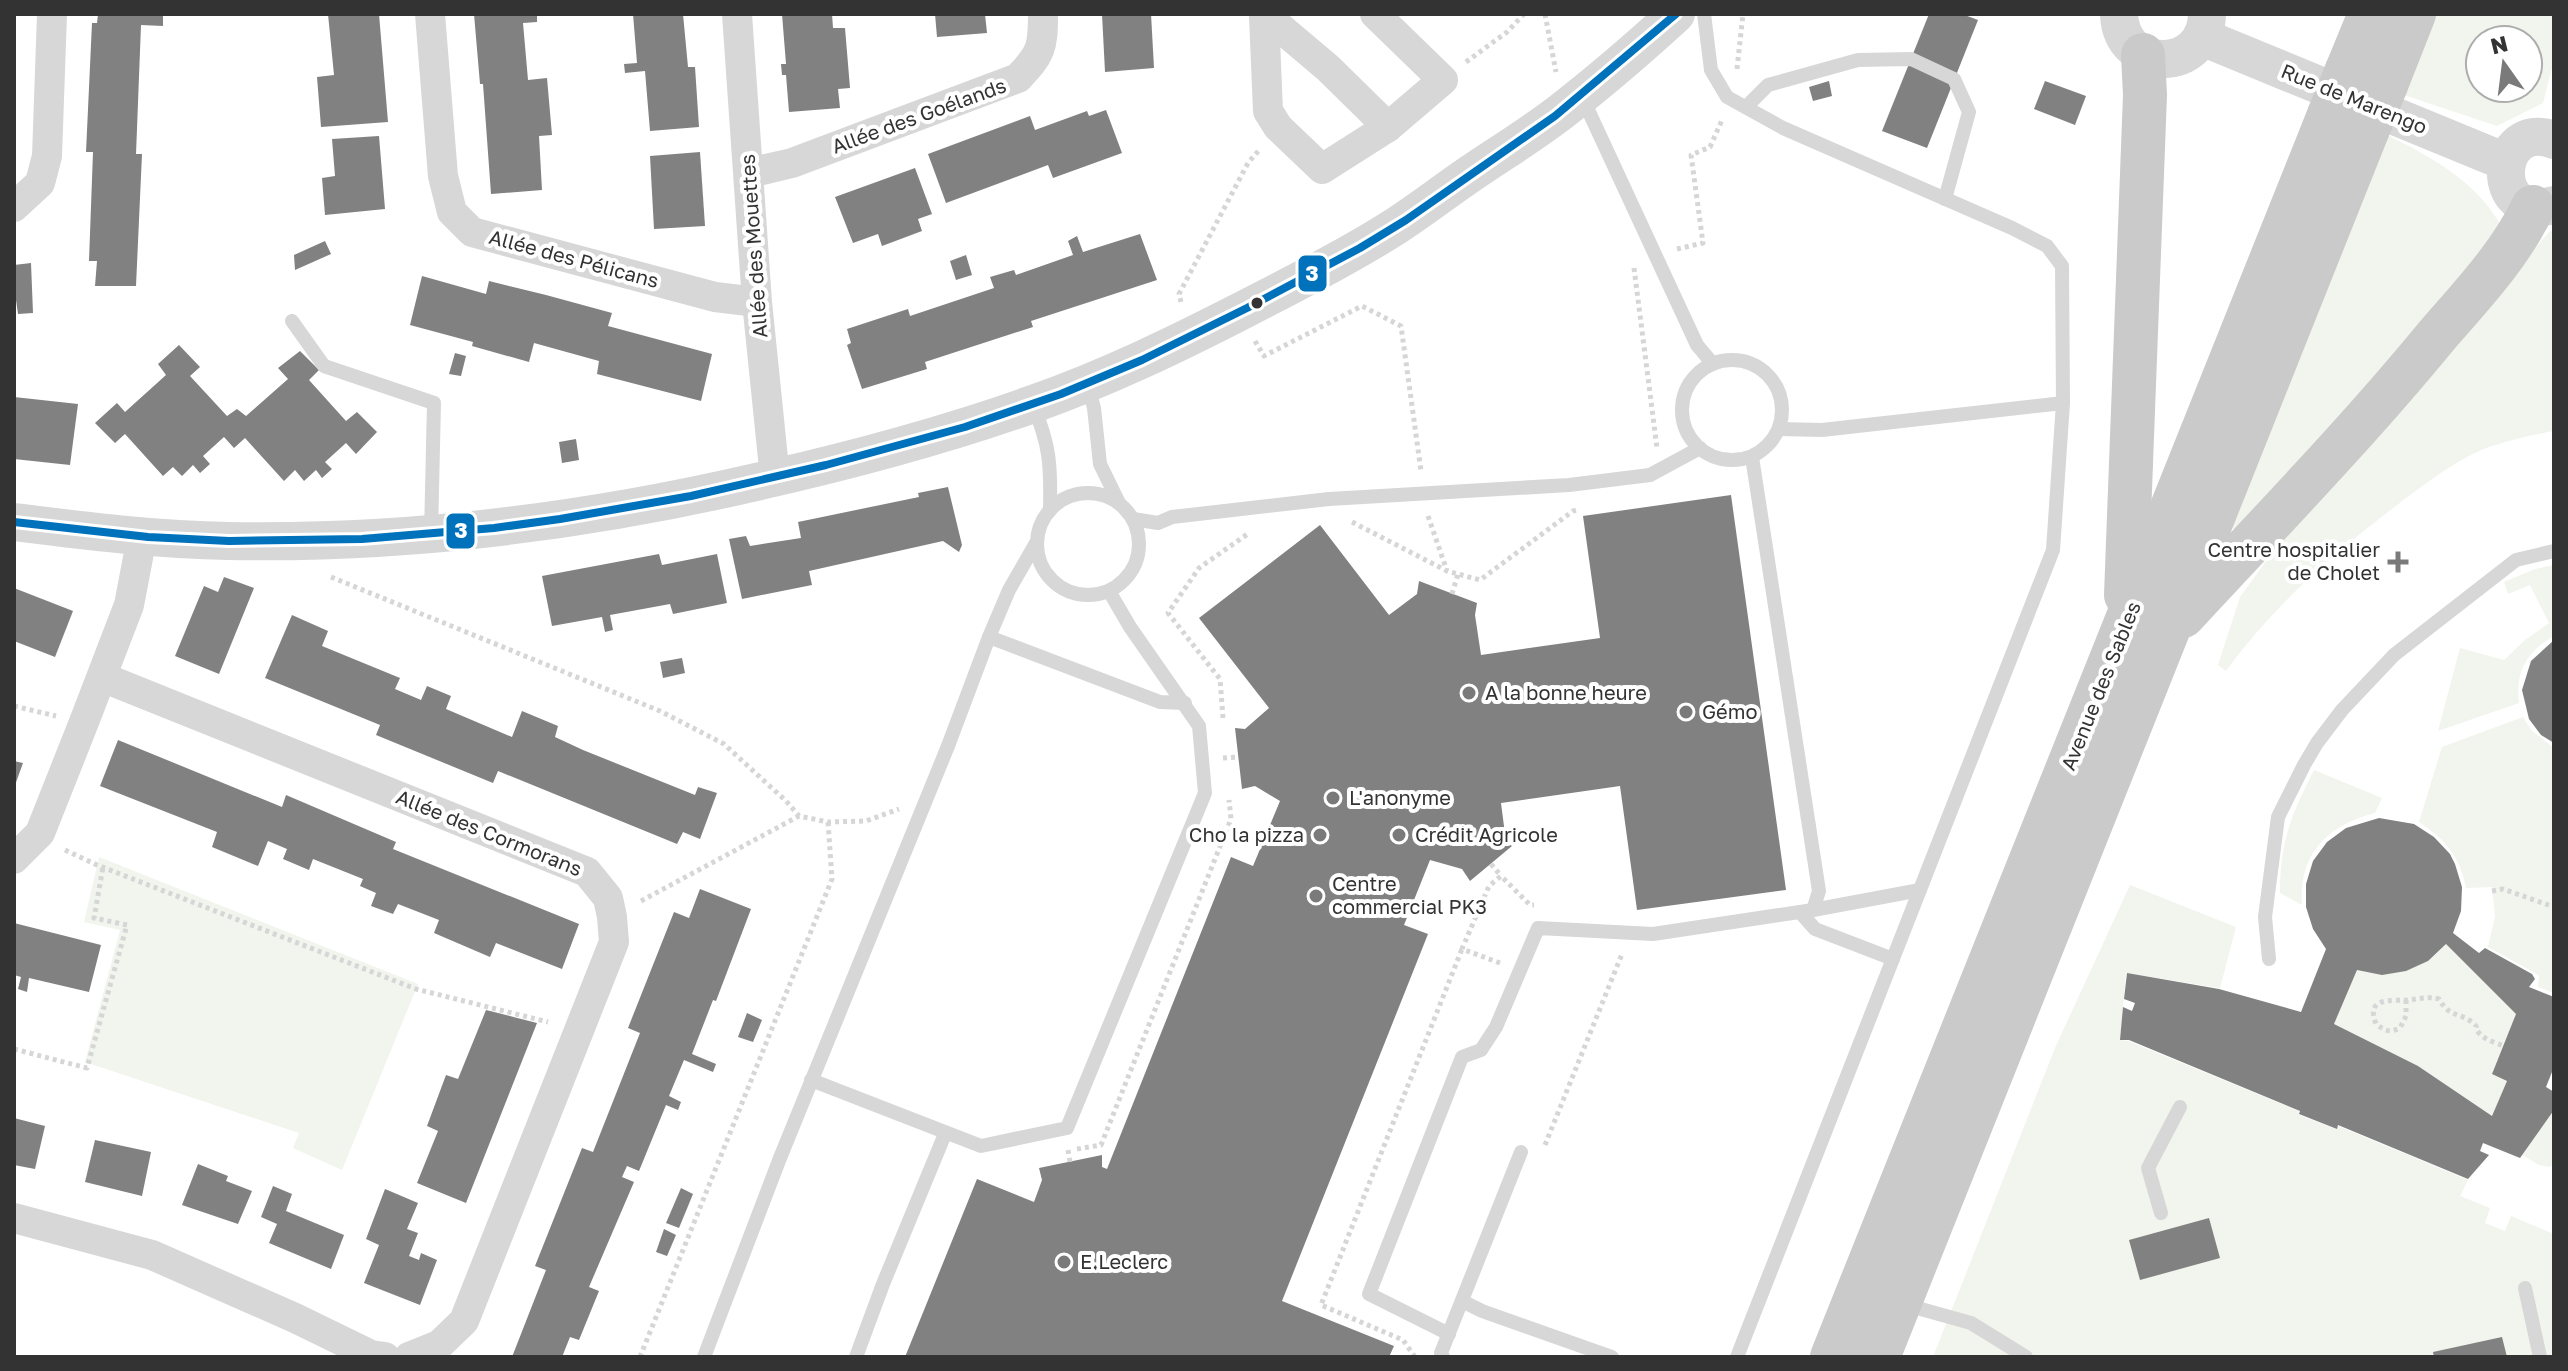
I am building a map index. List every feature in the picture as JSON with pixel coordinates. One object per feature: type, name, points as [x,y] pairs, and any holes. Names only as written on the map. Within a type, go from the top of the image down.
[{"type":"main road","name":"Avenue des Sables","points":[[1878,1357],[2145,630],[2354,98],[2370,14]]},
{"type":"main road","name":"Avenue des Sables","points":[[2354,98],[2414,14]]},
{"type":"main road","points":[[2128,34],[2145,95],[2145,630]]},
{"type":"main road","points":[[2145,630],[2393,389],[2543,206]]},
{"type":"main road","name":"Avenue des Sables","points":[[1832,1357],[2145,630]]},
{"type":"street","points":[[14,207],[40,183],[47,156],[52,14]]},
{"type":"street","name":"Allée des Pélicans","points":[[430,14],[443,176],[452,212],[472,232],[715,297],[757,302]]},
{"type":"street","name":"Allée des Mouettes","points":[[737,14],[757,302],[775,478]]},
{"type":"street","name":"Allée des Goélands","points":[[749,173],[792,163],[1018,78],[1036,59],[1043,41],[1043,14]]},
{"type":"street","points":[[1264,15],[1268,111],[1278,127],[1322,169],[1388,127],[1443,80],[1375,14]]},
{"type":"street","points":[[14,522],[142,537],[227,541],[326,541],[431,534],[550,522],[684,499],[929,438],[1088,383],[1193,337],[1321,269],[1396,226],[1572,102],[1625,61],[1676,14]]},
{"type":"street","name":"Rue de Marengo","points":[[2087,14],[2128,34],[2156,59],[2183,55],[2194,47],[2204,26],[2354,98],[2506,162]]},
{"type":"street","points":[[1264,15],[1328,68],[1388,127]]},
{"type":"street","points":[[2543,206],[2522,203],[2513,195],[2507,185],[2506,162],[2511,152],[2528,139],[2554,140]]},
{"type":"street","points":[[14,859],[40,833],[129,605],[142,537]]},
{"type":"street","name":"Allée des Cormorans","points":[[102,677],[587,872],[608,898],[612,917]]},
{"type":"street","points":[[409,1357],[439,1345],[464,1321],[614,942],[612,917]]},
{"type":"street","points":[[14,1218],[152,1255],[371,1355],[385,1357]]},
{"type":"lane","points":[[1704,14],[1711,70],[1727,97],[1783,128],[2012,228],[2047,246],[2062,266],[2063,403],[2053,550],[1737,1357]]},
{"type":"lane","points":[[1746,107],[1768,85],[1858,60],[1911,59],[1954,79],[1969,112],[1945,199]]},
{"type":"lane","points":[[1572,102],[1655,255],[1697,345],[1713,364]]},
{"type":"lane","points":[[292,321],[324,366],[434,403],[431,534]]},
{"type":"lane","points":[[1729,360],[1746,362],[1761,369],[1773,381],[1781,396],[1783,413],[1779,429],[1773,441],[1752,457],[1726,460],[1713,457],[1700,448],[1686,429],[1682,404],[1687,388],[1698,374],[1713,364],[1729,360]]},
{"type":"lane","points":[[1036,543],[1039,560],[1047,576],[1059,587],[1075,594],[1093,595],[1109,591],[1134,568],[1139,535],[1133,519],[1120,504],[1100,464],[1088,383]]},
{"type":"lane","points":[[1779,429],[1822,430],[2063,403]]},
{"type":"lane","points":[[1032,404],[1045,432],[1051,463],[1050,509]]},
{"type":"lane","points":[[1133,519],[1158,523],[1172,517],[1329,499],[1569,485],[1650,475],[1700,448]]},
{"type":"lane","points":[[1752,457],[1819,891],[1806,911]]},
{"type":"lane","points":[[704,1357],[811,1080],[953,734],[989,637],[1009,590],[1036,543],[1042,519],[1062,499],[1076,494],[1092,492],[1120,504]]},
{"type":"lane","points":[[2269,959],[2265,917],[2278,817],[2317,743],[2342,710],[2394,655],[2516,560],[2554,551]]},
{"type":"lane","points":[[811,1080],[981,1146],[1067,1128],[1205,793],[1199,726],[1130,627],[1109,591]]},
{"type":"lane","points":[[989,637],[1160,702],[1185,703]]},
{"type":"lane","points":[[1449,1334],[1369,1294],[1462,1057],[1481,1050],[1496,1027],[1538,928],[1653,934],[1920,890]]},
{"type":"lane","points":[[1806,911],[1815,929],[1893,959]]},
{"type":"lane","points":[[2161,1213],[2148,1168],[2180,1107]]},
{"type":"lane","points":[[856,1357],[888,1270],[945,1134]]},
{"type":"lane","points":[[1443,1357],[1441,1353],[1521,1152]]},
{"type":"lane","points":[[2525,1288],[2540,1357]]},
{"type":"lane","points":[[1462,1301],[1612,1357]]},
{"type":"lane","points":[[1899,1303],[1971,1323],[2026,1357]]},
{"type":"path","points":[[1443,80],[1507,32],[1524,14]]},
{"type":"path","points":[[1545,14],[1572,102]]},
{"type":"path","points":[[1660,469],[1633,259],[1703,243],[1691,155],[1710,147],[1720,129],[1738,63],[1743,14]]},
{"type":"path","points":[[1193,337],[1179,294],[1248,163],[1278,127]]},
{"type":"path","points":[[1239,312],[1264,356],[1362,306],[1401,326],[1427,513],[1447,571]]},
{"type":"path","points":[[1343,517],[1447,571],[1480,580],[1573,511],[1588,509]]},
{"type":"path","points":[[1224,726],[1220,679],[1168,613],[1199,568],[1255,529]]},
{"type":"path","points":[[326,541],[330,577],[660,711],[724,744],[799,816],[828,822],[866,821],[924,799]]},
{"type":"path","points":[[1452,594],[1458,574]]},
{"type":"path","points":[[14,706],[84,722]]},
{"type":"path","points":[[1226,758],[1227,773]]},
{"type":"path","points":[[1055,1154],[1101,1145],[1231,819],[1228,788]]},
{"type":"path","points":[[612,917],[799,816]]},
{"type":"path","points":[[640,1357],[832,879],[828,822]]},
{"type":"path","points":[[36,837],[103,867],[416,989],[579,1032]]},
{"type":"path","points":[[1491,864],[1530,905],[1544,906]]},
{"type":"path","points":[[14,1049],[87,1068],[127,925],[94,918],[103,867]]},
{"type":"path","points":[[1415,1357],[1403,1340],[1321,1305],[1462,949],[1489,886],[1501,876]]},
{"type":"path","points":[[2492,891],[2503,889],[2554,907]]},
{"type":"path","points":[[1540,1158],[1630,933]]},
{"type":"path","points":[[1462,949],[1520,970]]},
{"type":"path","points":[[2406,1000],[2406,1016],[2400,1028],[2393,1032],[2384,1031],[2376,1024],[2374,1010],[2378,1003],[2387,999],[2429,996],[2439,999],[2452,1014],[2468,1019],[2488,1039],[2504,1046]]},
{"type":"shaded area","points":[[2434,14],[2554,14],[2554,60],[2544,99],[2544,24],[2464,24],[2464,104],[2541,104],[2497,126],[2401,94]]},
{"type":"shaded area","points":[[2389,136],[2452,172],[2478,195],[2500,224],[2484,249],[2241,533],[2232,528]]},
{"type":"shaded area","points":[[2554,230],[2554,431],[2489,447],[2432,479],[2307,580],[2265,623],[2226,671],[2218,665],[2240,597],[2267,560],[2549,232]]},
{"type":"shaded area","points":[[2554,565],[2554,636],[2537,648],[2525,664],[2519,682],[2519,703],[2438,731],[2460,648],[2504,660],[2549,623],[2530,585],[2508,594],[2504,582]]},
{"type":"shaded area","points":[[2523,717],[2531,730],[2554,748],[2554,993],[2538,987],[2539,976],[2535,973],[2488,947],[2495,917],[2492,887],[2466,888],[2460,867],[2450,849],[2419,822],[2442,747]]},
{"type":"shaded area","points":[[2314,770],[2382,798],[2375,813],[2343,825],[2319,844],[2305,871],[2302,905],[2280,893],[2282,859],[2288,829]]},
{"type":"shaded area","points":[[99,857],[418,984],[342,1170],[293,1148],[299,1133],[85,1062],[120,930],[84,922]]},
{"type":"shaded area","points":[[2130,885],[2236,927],[2220,988],[2126,973],[2120,1040],[2299,1111],[2299,1115],[2336,1129],[2338,1126],[2468,1180],[2460,1196],[2490,1208],[2485,1223],[2505,1231],[2511,1216],[2554,1234],[2554,1357],[1933,1357],[2055,1048]]},
{"type":"shaded area","points":[[2446,944],[2516,1014],[2492,1073],[2507,1081],[2492,1116],[2418,1066],[2334,1024],[2357,970],[2382,973],[2406,970],[2427,961]]},
{"type":"shaded area","points":[[2554,1110],[2554,1162],[2550,1167],[2539,1165],[2522,1155]]},
{"type":"building","points":[[98,14],[163,14],[163,26],[141,25],[136,154],[142,154],[136,286],[95,286],[97,261],[89,261],[93,152],[86,152],[92,23],[97,23]]},
{"type":"building","points":[[328,14],[379,14],[388,122],[321,127],[317,77],[334,75]]},
{"type":"building","points":[[474,14],[537,14],[537,22],[523,23],[528,80],[547,78],[552,135],[539,136],[542,190],[491,194]]},
{"type":"building","points":[[633,14],[683,14],[688,67],[695,67],[699,127],[650,131],[645,71],[625,73],[624,64],[637,63]]},
{"type":"building","points":[[782,14],[832,14],[833,28],[845,28],[850,88],[838,89],[840,108],[789,112],[786,75],[782,75],[781,64],[786,64]]},
{"type":"building","points":[[935,14],[985,14],[987,33],[937,37]]},
{"type":"building","points":[[1102,14],[1151,14],[1154,68],[1105,72]]},
{"type":"building","points":[[1929,14],[1962,14],[1978,20],[1927,148],[1882,131]]},
{"type":"building","points":[[1829,81],[1832,96],[1813,101],[1809,87]]},
{"type":"building","points":[[2045,81],[2086,96],[2075,125],[2034,109]]},
{"type":"building","points":[[1106,110],[1122,153],[1053,178],[1048,165],[946,203],[928,154],[1030,116],[1035,130],[1087,111],[1089,116]]},
{"type":"building","points":[[379,136],[385,209],[325,215],[322,178],[335,176],[332,139]]},
{"type":"building","points":[[700,152],[705,226],[654,229],[650,156]]},
{"type":"building","points":[[915,168],[932,214],[918,219],[922,231],[882,246],[878,234],[853,243],[835,197]]},
{"type":"building","points":[[1140,234],[1157,280],[1031,321],[1033,327],[925,362],[927,369],[862,389],[847,345],[851,343],[847,329],[908,309],[910,316],[994,288],[990,277],[1014,270],[1016,275],[1073,255],[1068,241],[1077,236],[1083,252]]},
{"type":"building","points":[[325,241],[331,254],[295,270],[294,255]]},
{"type":"building","points":[[966,255],[972,275],[956,280],[950,261]]},
{"type":"building","points":[[31,263],[33,313],[18,314],[14,301],[14,265]]},
{"type":"building","points":[[422,276],[486,294],[489,281],[546,295],[612,313],[608,326],[712,354],[701,401],[597,374],[599,361],[534,343],[529,362],[472,346],[473,342],[410,325]]},
{"type":"building","points":[[179,345],[200,367],[190,376],[227,416],[237,409],[246,416],[288,379],[278,368],[300,351],[319,370],[309,380],[346,421],[357,412],[377,432],[356,454],[346,443],[325,462],[332,469],[322,478],[316,470],[304,481],[295,470],[284,481],[245,438],[234,448],[224,437],[203,456],[210,464],[200,473],[193,465],[182,476],[173,467],[163,476],[125,434],[115,443],[95,423],[117,403],[125,412],[166,375],[158,364]]},
{"type":"building","points":[[455,353],[466,356],[461,376],[449,374]]},
{"type":"building","points":[[14,397],[78,404],[70,465],[14,459]]},
{"type":"building","points":[[576,439],[579,460],[562,463],[559,442]]},
{"type":"building","points":[[948,487],[962,545],[959,552],[943,541],[809,571],[812,585],[742,599],[729,539],[746,536],[750,546],[801,538],[798,522],[919,497],[918,493]]},
{"type":"building","points":[[1731,495],[1786,890],[1637,910],[1620,786],[1501,803],[1505,834],[1512,846],[1470,881],[1462,869],[1430,860],[1404,925],[1428,934],[1282,1301],[1394,1346],[1389,1357],[905,1357],[977,1179],[1034,1202],[1042,1180],[1039,1168],[1102,1155],[1102,1167],[1107,1169],[1231,857],[1253,866],[1280,801],[1255,786],[1242,789],[1235,728],[1245,729],[1269,708],[1199,618],[1320,525],[1389,615],[1417,594],[1419,581],[1477,603],[1475,615],[1481,655],[1600,638],[1583,516]]},
{"type":"building","points":[[659,554],[662,565],[717,554],[727,603],[673,614],[670,604],[610,615],[613,630],[605,632],[602,617],[552,626],[542,576]]},
{"type":"building","points":[[224,577],[254,588],[219,674],[175,656],[204,586],[218,592]]},
{"type":"building","points":[[14,588],[73,611],[55,657],[14,641]]},
{"type":"building","points":[[292,615],[328,631],[322,646],[400,678],[395,689],[421,700],[427,686],[451,696],[446,709],[512,737],[522,711],[558,726],[555,737],[583,750],[695,795],[698,787],[717,793],[700,839],[683,832],[677,844],[498,771],[493,783],[376,735],[380,725],[265,678]]},
{"type":"building","points":[[2554,640],[2554,743],[2541,735],[2529,719],[2522,690],[2531,661]]},
{"type":"building","points":[[682,658],[685,673],[663,678],[660,662]]},
{"type":"building","points":[[118,740],[282,807],[286,795],[396,842],[393,849],[579,924],[562,969],[496,943],[490,957],[434,933],[439,920],[398,904],[393,914],[371,906],[376,893],[360,886],[363,879],[313,859],[309,870],[283,859],[287,849],[268,841],[258,866],[212,847],[217,832],[100,786]]},
{"type":"building","points":[[14,761],[23,763],[14,788]]},
{"type":"building","points":[[2379,818],[2414,824],[2434,837],[2450,854],[2462,887],[2461,911],[2453,933],[2479,953],[2485,948],[2532,974],[2535,979],[2529,987],[2554,997],[2554,1067],[2546,1087],[2554,1092],[2554,1110],[2520,1158],[2483,1143],[2480,1151],[2489,1155],[2468,1179],[2338,1125],[2337,1129],[2299,1114],[2300,1111],[2129,1040],[2120,1040],[2123,1007],[2132,1011],[2135,1003],[2124,999],[2127,973],[2219,989],[2301,1012],[2326,949],[2313,929],[2306,907],[2306,884],[2313,861],[2327,842],[2346,828]],"holes":[[[2446,944],[2516,1014],[2492,1074],[2507,1081],[2492,1116],[2418,1066],[2334,1024],[2357,970],[2382,975],[2406,971],[2428,961]]]},
{"type":"building","points":[[700,889],[751,909],[692,1054],[716,1064],[713,1072],[684,1060],[669,1096],[681,1102],[678,1110],[666,1105],[639,1171],[627,1166],[622,1177],[634,1182],[589,1287],[599,1291],[579,1340],[570,1337],[562,1357],[512,1357],[546,1270],[535,1266],[582,1148],[593,1152],[640,1033],[628,1028],[674,912],[689,918]]},
{"type":"building","points":[[14,923],[101,945],[89,992],[29,978],[27,992],[18,989],[21,977],[14,975]]},
{"type":"building","points":[[486,1010],[537,1023],[466,1203],[417,1183],[438,1131],[427,1126],[446,1075],[458,1079]]},
{"type":"building","points":[[747,1013],[762,1020],[753,1042],[738,1037]]},
{"type":"building","points":[[14,1118],[45,1126],[35,1169],[14,1165]]},
{"type":"building","points":[[95,1140],[151,1152],[142,1196],[85,1182]]},
{"type":"building","points":[[198,1164],[228,1176],[226,1181],[252,1191],[238,1224],[182,1205]]},
{"type":"building","points":[[273,1186],[292,1194],[286,1211],[344,1235],[331,1269],[269,1243],[277,1224],[261,1217]]},
{"type":"building","points":[[681,1188],[693,1194],[679,1228],[666,1223]]},
{"type":"building","points":[[385,1189],[418,1203],[407,1229],[418,1233],[409,1256],[419,1260],[421,1253],[437,1260],[420,1305],[364,1283],[379,1245],[366,1239]]},
{"type":"building","points":[[2209,1218],[2220,1258],[2140,1280],[2129,1240]]},
{"type":"building","points":[[664,1229],[676,1235],[667,1256],[656,1252]]},
{"type":"building","points":[[2502,1337],[2507,1357],[2434,1357],[2433,1352]]},
{"type":"transit line","name":"3","points":[[14,522],[148,537],[229,541],[362,539],[494,528],[691,496],[826,465],[965,427],[1061,394],[1142,360],[1360,248],[1406,220],[1555,116],[1676,14]]},
{"type":"place","name":"Centre hospitalier de Cholet","points":[[2398,562]]},
{"type":"place","name":"A la bonne heure","points":[[1469,693]]},
{"type":"place","name":"Gémo","points":[[1686,712]]},
{"type":"place","name":"L'anonyme","points":[[1333,798]]},
{"type":"place","name":"Cho la pizza","points":[[1320,835]]},
{"type":"place","name":"Crédit Agricole","points":[[1399,835]]},
{"type":"place","name":"Centre commercial PK3","points":[[1316,896]]},
{"type":"place","name":"E.Leclerc","points":[[1064,1262]]}]
